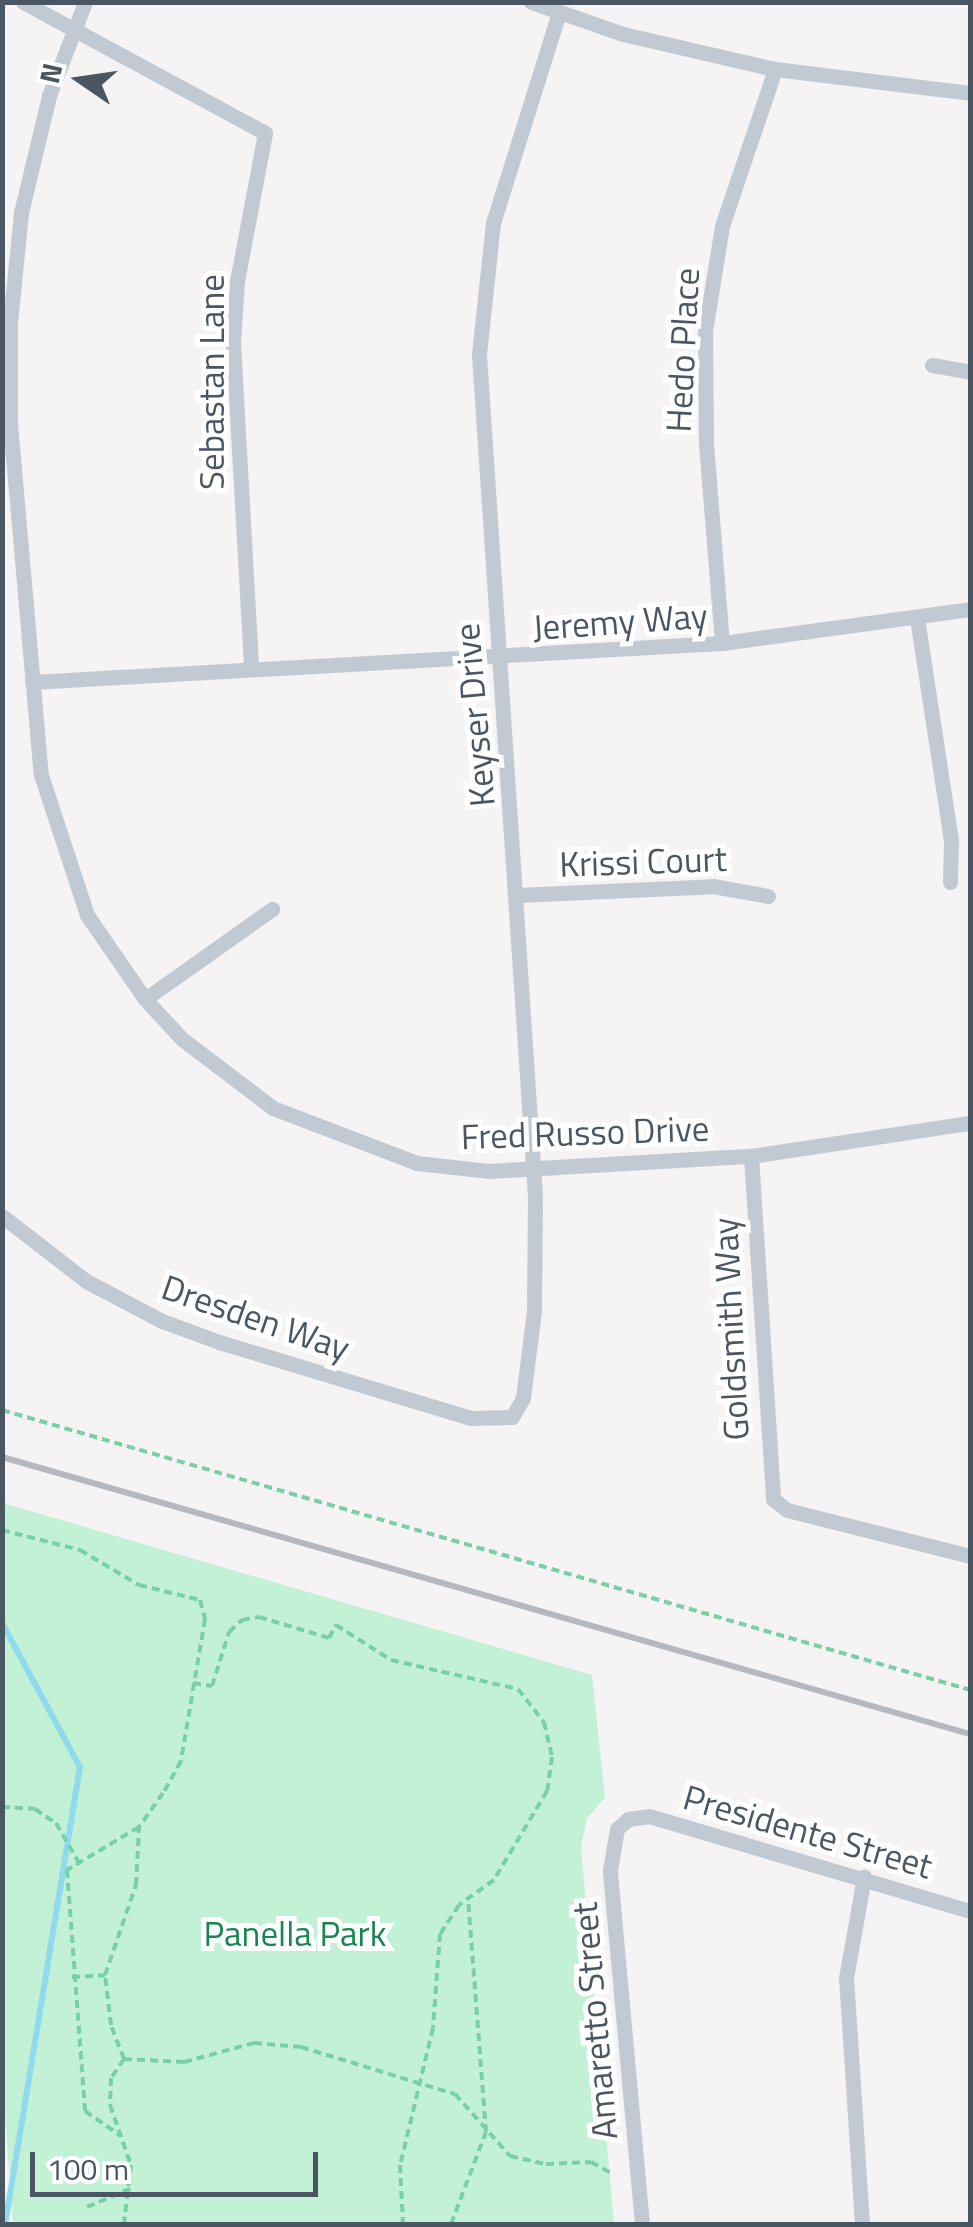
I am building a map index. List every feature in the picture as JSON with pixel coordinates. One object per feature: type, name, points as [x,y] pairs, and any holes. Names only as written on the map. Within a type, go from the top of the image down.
[{"type":"street","name":"Sebastan Lane","points":[[24,2],[265,132],[234,327],[251,668]]},
{"type":"street","name":"Fred Russo Drive","points":[[84,2],[48,96],[20,212],[6,422],[40,775],[67,869],[87,915],[145,999],[182,1039],[303,1124],[418,1163],[488,1171],[751,1156],[970,1123]]},
{"type":"street","points":[[531,2],[558,15],[775,68],[970,93]]},
{"type":"street","name":"Keyser Drive","points":[[512,1417],[528,1379],[534,1168],[501,659],[482,466],[484,282],[507,163],[558,15]]},
{"type":"street","name":"Hedo Place","points":[[722,644],[706,444],[705,331],[722,226],[775,68]]},
{"type":"street","points":[[2,211],[20,212]]},
{"type":"street","points":[[932,365],[970,372]]},
{"type":"street","name":"Jeremy Way","points":[[32,682],[722,644],[970,608]]},
{"type":"street","points":[[917,618],[951,841],[950,882]]},
{"type":"street","name":"Krissi Court","points":[[518,895],[712,886],[768,896]]},
{"type":"street","points":[[145,999],[272,909]]},
{"type":"street","name":"Goldsmith Way","points":[[751,1156],[773,1499],[786,1510],[970,1556]]},
{"type":"street","name":"Dresden Way","points":[[2,1216],[86,1281],[162,1321],[472,1418],[512,1417]]},
{"type":"street","name":"Presidente Street","points":[[628,1819],[649,1816],[970,1911]]},
{"type":"street","name":"Amaretto Street","points":[[628,1819],[611,1842],[610,1870],[642,2224]]},
{"type":"street","points":[[862,2224],[846,1978],[864,1877]]},
{"type":"path","points":[[2,1410],[970,1690]]},
{"type":"path","points":[[2,1530],[80,1550],[139,1585],[200,1600],[205,1644],[193,1682],[181,1760],[139,1826],[66,1870],[85,2111],[121,2136]]},
{"type":"path","points":[[193,1682],[212,1686],[229,1632],[258,1617],[329,1638],[336,1625],[391,1660],[488,1679],[528,1696],[549,1739],[550,1784],[494,1880],[468,1899],[437,1943],[433,2028],[400,2165],[403,2224]]},
{"type":"path","points":[[5,1805],[35,1809],[56,1823],[79,1863]]},
{"type":"path","points":[[124,2059],[111,2026],[105,1974],[136,1885],[139,1826]]},
{"type":"path","points":[[451,2224],[486,2132],[468,1899]]},
{"type":"path","points":[[72,1977],[105,1974]]},
{"type":"path","points":[[124,2059],[184,2062],[275,2042],[455,2094],[510,2156],[528,2162],[592,2162],[614,2175]]},
{"type":"path","points":[[124,2059],[111,2078],[110,2105],[132,2188],[124,2224]]},
{"type":"path","points":[[87,2208],[132,2188]]},
{"type":"green space","name":"Panella Park","points":[[3,1503],[592,1675],[605,1798],[587,1818],[581,1847],[614,2224],[13,2224],[2,2074]]},
{"type":"waterway","points":[[2,1623],[80,1767],[5,2224]]},
{"type":"railway","points":[[2,1457],[970,1734]]}]
